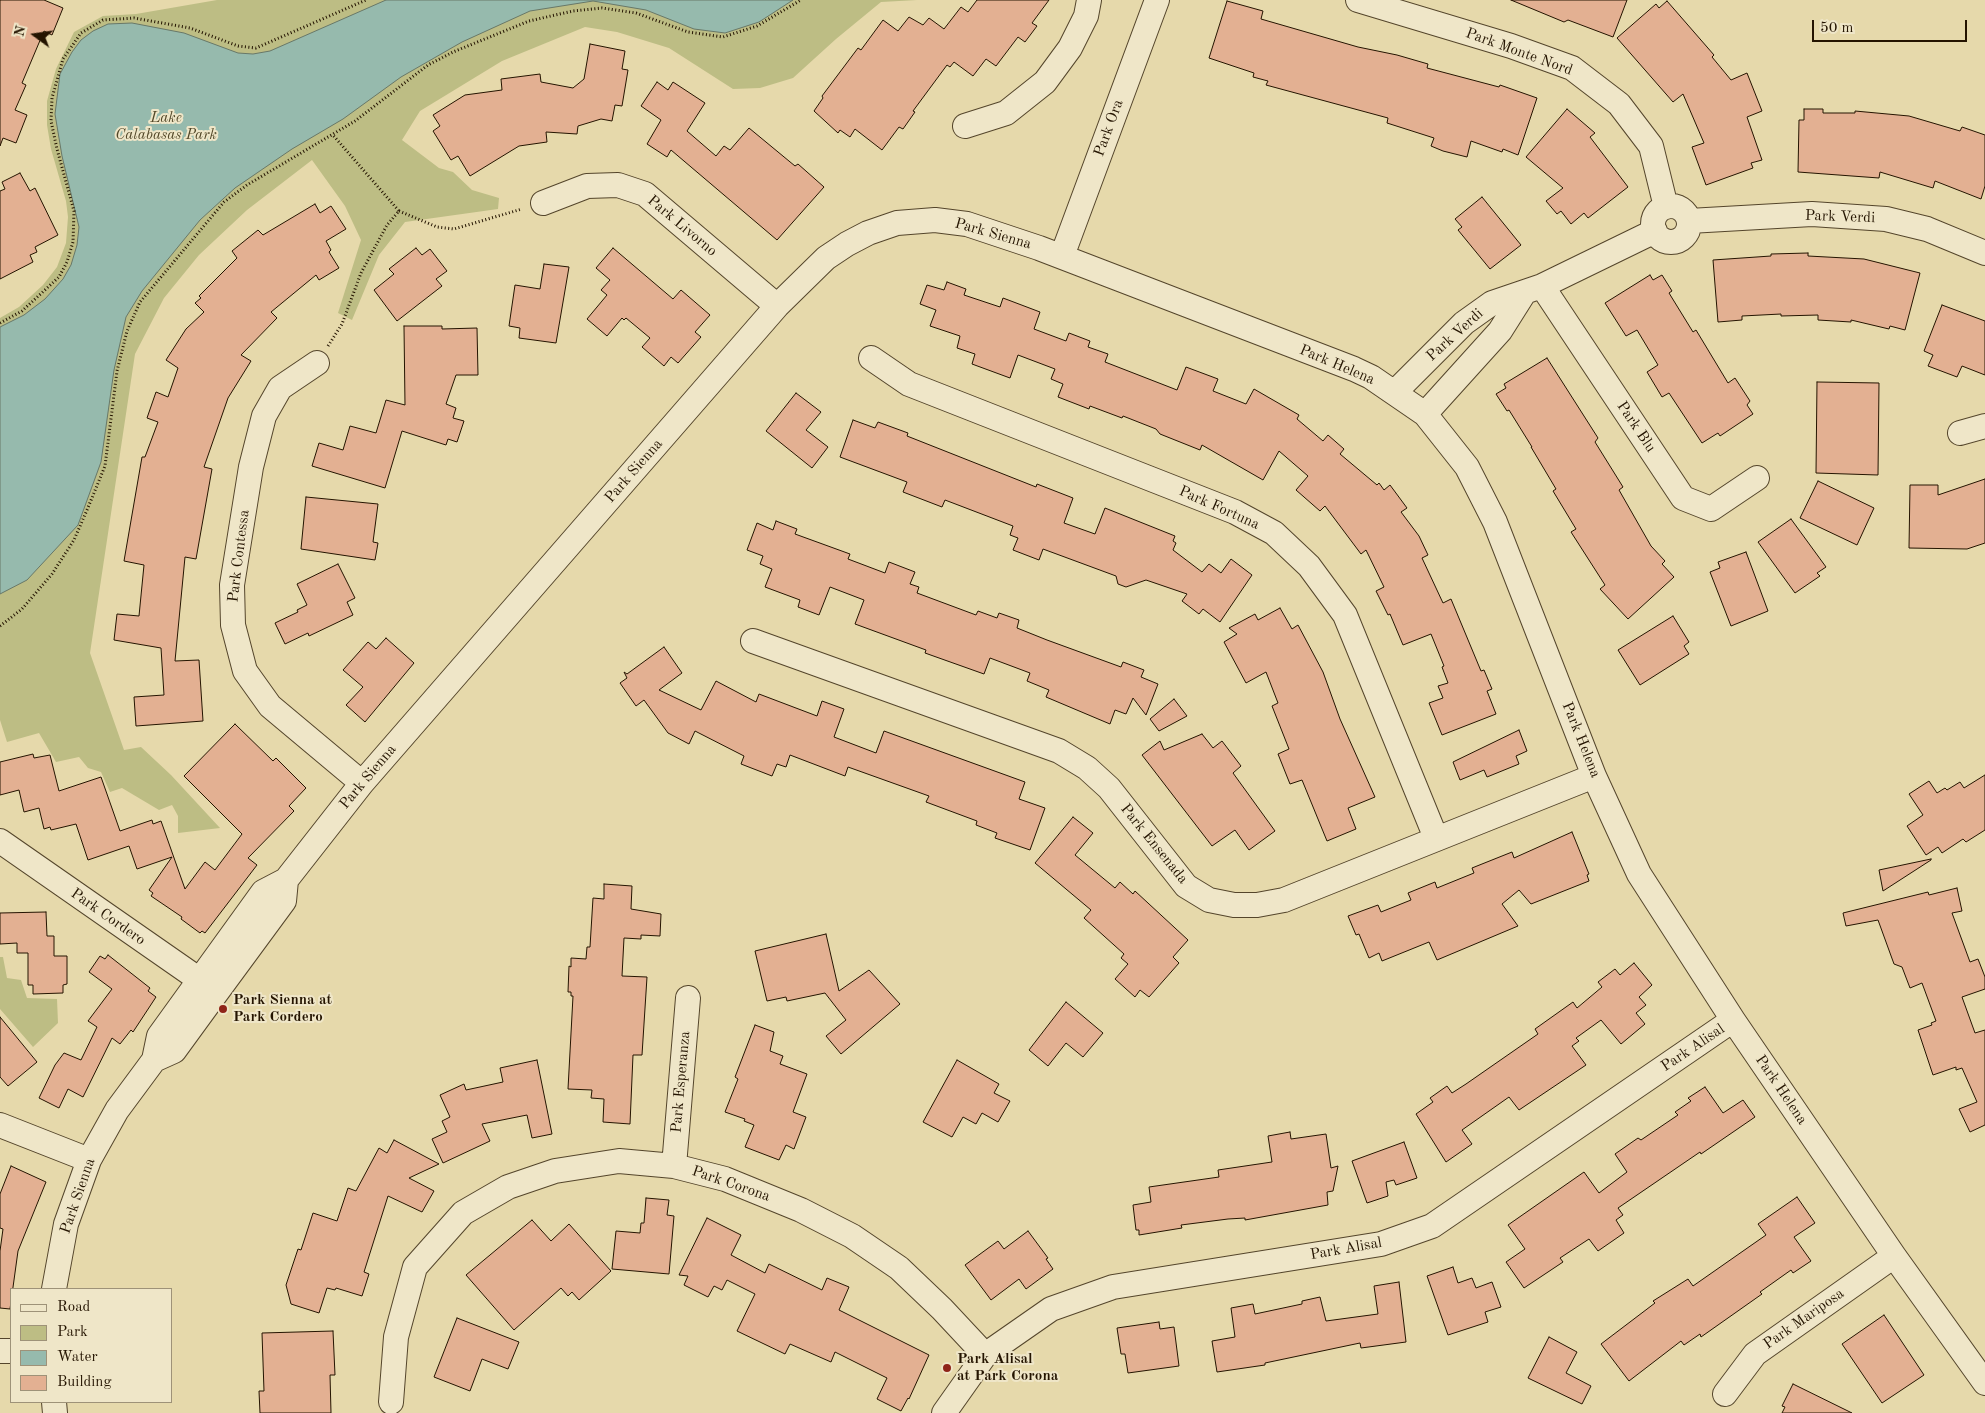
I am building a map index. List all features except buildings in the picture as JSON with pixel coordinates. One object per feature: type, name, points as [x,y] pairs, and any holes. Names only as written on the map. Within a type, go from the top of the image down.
[{"type":"street","points":[[965,126],[1006,113],[1045,82],[1070,48],[1086,16],[1089,0]]},
{"type":"street","name":"Park Ora","points":[[1062,256],[1157,0]]},
{"type":"street","name":"Park Monte Nord","points":[[1358,0],[1512,46],[1572,68],[1619,104],[1651,146],[1666,207]]},
{"type":"street","name":"Park Livorno","points":[[543,203],[587,186],[618,185],[644,194],[777,306]]},
{"type":"street","points":[[1666,207],[1678,207],[1683,210],[1689,221],[1687,232],[1679,240],[1662,239],[1655,231],[1654,225],[1657,214],[1666,207]]},
{"type":"street","name":"Park Verdi","points":[[1689,221],[1812,214],[1886,219],[1927,228],[1985,253]]},
{"type":"street","name":"Park Sienna","points":[[54,1288],[66,1224],[88,1160],[117,1110],[154,1060],[174,1051],[207,986],[284,901],[286,880],[362,783],[777,306],[826,258],[868,233],[898,223],[935,220],[967,224],[1062,256]]},
{"type":"street","name":"Park Verdi","points":[[1395,392],[1478,312],[1492,302],[1533,290],[1655,231]]},
{"type":"street","name":"Park Helena","points":[[1062,256],[1354,369],[1395,392],[1425,414],[1467,467],[1495,522],[1594,776],[1639,874],[1733,1020],[1894,1256],[1985,1383]]},
{"type":"street","name":"Park Verdi","points":[[1425,414],[1500,331],[1533,290]]},
{"type":"street","name":"Park Blu","points":[[1533,290],[1683,498],[1711,508],[1757,478]]},
{"type":"street","name":"Park Fortuna","points":[[871,358],[909,384],[1235,512],[1274,533],[1309,566],[1345,615],[1436,838]]},
{"type":"street","name":"Park Contessa","points":[[317,363],[280,388],[264,416],[250,467],[232,585],[232,626],[245,671],[270,706],[362,783]]},
{"type":"street","points":[[1960,434],[1985,426]]},
{"type":"street","name":"Park Ensenada","points":[[753,641],[1058,751],[1087,768],[1109,788],[1186,886],[1209,900],[1234,905],[1258,906],[1284,900],[1594,776]]},
{"type":"street","name":"Park Cordero","points":[[0,841],[207,986]]},
{"type":"street","name":"Park Esperanza","points":[[674,1166],[688,998]]},
{"type":"street","name":"Park Alisal","points":[[944,1413],[985,1355],[1051,1309],[1113,1287],[1381,1244],[1432,1226],[1733,1020]]},
{"type":"street","points":[[0,1125],[88,1160]]},
{"type":"street","name":"Park Corona","points":[[391,1402],[396,1336],[415,1267],[463,1214],[508,1187],[555,1171],[619,1161],[674,1166],[724,1179],[801,1210],[852,1236],[899,1268],[942,1308],[985,1355]]},
{"type":"street","name":"Park Mariposa","points":[[1725,1394],[1755,1354],[1894,1256]]},
{"type":"path","points":[[0,323],[22,311],[58,277],[67,262],[73,242],[74,211],[57,150],[52,121],[52,98],[63,59],[81,33],[103,20],[134,18],[190,28],[238,46],[256,48],[366,0]]},
{"type":"path","points":[[0,626],[22,609],[52,574],[74,540],[87,510],[105,466],[118,371],[127,331],[140,302],[224,202],[247,185],[355,121],[428,65],[453,52],[529,21],[573,11],[602,8],[636,13],[688,32],[723,37],[757,26],[801,0]]},
{"type":"path","points":[[332,134],[399,211],[436,227],[454,229],[543,203]]},
{"type":"path","points":[[317,363],[342,324],[361,273],[387,225],[399,211]]},
{"type":"green space","name":"Lake Calabasas Park","points":[[217,0],[917,0],[881,2],[793,78],[760,88],[733,89],[669,48],[617,32],[585,27],[502,61],[420,111],[402,140],[439,168],[453,172],[472,190],[499,198],[498,209],[405,222],[379,255],[352,320],[338,313],[361,240],[345,206],[312,160],[247,210],[199,255],[164,298],[135,354],[90,653],[124,750],[141,747],[171,775],[220,828],[178,833],[178,816],[172,805],[159,810],[122,788],[110,792],[101,772],[88,768],[79,757],[56,762],[39,733],[7,742],[0,720],[0,318],[19,307],[43,285],[57,267],[66,243],[68,217],[66,201],[51,149],[47,125],[47,101],[56,69],[74,32],[103,16],[136,14]]},
{"type":"green space","points":[[0,957],[3,957],[7,978],[21,980],[27,998],[57,999],[58,1023],[33,1047],[0,1009]]},
{"type":"water","points":[[386,0],[793,0],[759,22],[725,33],[694,29],[646,10],[593,1],[530,11],[462,42],[401,77],[343,119],[292,149],[235,188],[200,220],[142,291],[126,317],[114,370],[101,462],[78,525],[27,580],[0,594],[0,327],[24,315],[45,299],[63,279],[71,265],[77,245],[79,227],[62,156],[55,114],[60,74],[72,52],[81,40],[93,31],[108,24],[132,23],[184,33],[238,53],[253,54],[270,51]]},
{"type":"place","name":"Park Sienna at Park Cordero","points":[[223,1009]]},
{"type":"place","name":"Park Alisal at Park Corona","points":[[947,1368]]}]
